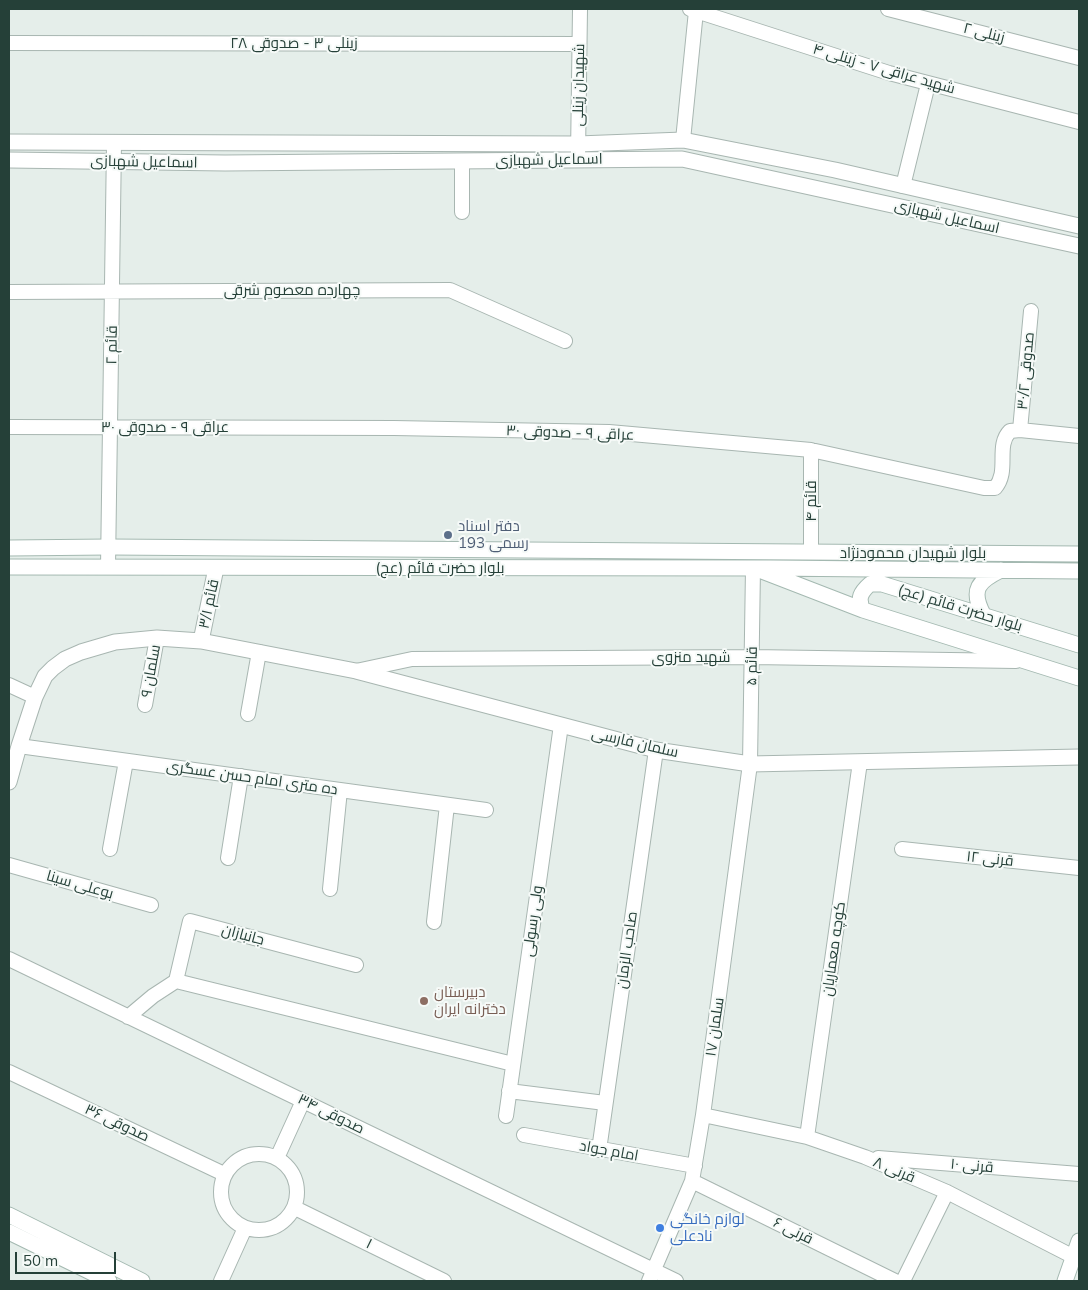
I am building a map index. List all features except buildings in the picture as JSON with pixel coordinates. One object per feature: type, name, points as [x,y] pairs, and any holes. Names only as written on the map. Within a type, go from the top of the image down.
[{"type":"street","name":"شهیدان زینلی","points":[[578,160],[580,9]]},
{"type":"street","name":"زینلی ۲","points":[[888,9],[1079,58]]},
{"type":"street","name":"شهید عراقی ۷ - زینلی ۴","points":[[693,10],[889,73],[1079,122]]},
{"type":"street","points":[[683,140],[693,10]]},
{"type":"street","name":"زینلی ۳ - صدوقی ۲۸","points":[[9,43],[579,44]]},
{"type":"street","points":[[902,186],[928,84]]},
{"type":"street","name":"اسماعیل شهبازی","points":[[9,142],[578,144],[683,140],[835,170],[1079,226]]},
{"type":"street","name":"قائم ۲","points":[[108,567],[114,143]]},
{"type":"street","name":"اسماعیل شهبازی","points":[[9,160],[235,163],[682,159],[1079,246]]},
{"type":"street","points":[[462,161],[462,212]]},
{"type":"street","name":"چهارده معصوم شرقی","points":[[9,292],[450,290],[565,340]]},
{"type":"street","name":"صدوقی ۳۰/۲","points":[[1020,430],[1031,311]]},
{"type":"street","name":"عراقی ۹ - صدوقی ۳۰","points":[[9,427],[384,428],[609,432],[810,450],[984,488],[995,488],[1001,481],[1004,440],[1010,431],[1020,430]]},
{"type":"street","points":[[1020,430],[1079,436]]},
{"type":"street","name":"قائم ۴","points":[[810,450],[811,552]]},
{"type":"street","name":"بلوار حضرت قائم (عج)","points":[[9,548],[109,547],[746,552]]},
{"type":"street","name":"بلوار شهیدان محمودنژاد","points":[[746,552],[1079,554]]},
{"type":"street","name":"بلوار حضرت قائم (عج)","points":[[9,567],[753,568],[864,610],[1079,678]]},
{"type":"street","name":"قائم ۳/۱","points":[[201,641],[216,568]]},
{"type":"street","name":"بلوار شهیدان محمودنژاد","points":[[753,568],[1079,571]]},
{"type":"street","name":"قائم ۵","points":[[750,764],[753,568]]},
{"type":"street","points":[[983,614],[976,600],[977,591],[987,577],[1002,569]]},
{"type":"street","name":"بلوار حضرت قائم (عج)","points":[[864,610],[860,603],[862,592],[870,584],[882,584],[1079,645]]},
{"type":"street","name":"سلمان فارسی","points":[[9,782],[18,746],[35,697],[45,676],[53,668],[81,652],[115,642],[157,638],[201,641],[356,671],[656,750],[750,764],[1079,757]]},
{"type":"street","name":"سلمان ۹","points":[[145,705],[157,638]]},
{"type":"street","points":[[248,714],[258,652]]},
{"type":"street","name":"شهید منزوی","points":[[356,671],[412,659],[752,657],[1027,661]]},
{"type":"street","points":[[9,685],[35,697]]},
{"type":"street","name":"ولی رسولی","points":[[506,1116],[561,725]]},
{"type":"street","name":"ده متری امام حسن عسگری","points":[[18,746],[486,810]]},
{"type":"street","name":"صاحب الزمان","points":[[599,1150],[656,750]]},
{"type":"street","points":[[110,849],[126,761]]},
{"type":"street","name":"کوچه معماریان","points":[[808,1137],[860,762]]},
{"type":"street","name":"سلمان ۱۷","points":[[652,1276],[692,1181],[695,1166],[750,764]]},
{"type":"street","points":[[228,858],[241,776]]},
{"type":"street","points":[[330,889],[340,790]]},
{"type":"street","points":[[434,922],[448,805]]},
{"type":"street","name":"قرنی ۱۲","points":[[902,850],[1079,868]]},
{"type":"street","name":"بوعلی سینا","points":[[9,864],[151,905]]},
{"type":"street","name":"جانبازان","points":[[176,980],[190,920],[356,965]]},
{"type":"street","name":"صدوقی ۳۴","points":[[9,959],[303,1101],[652,1276],[676,1281]]},
{"type":"street","points":[[128,1016],[176,980],[513,1064]]},
{"type":"street","name":"صدوقی ۳۶","points":[[9,1072],[224,1174]]},
{"type":"street","points":[[509,1091],[605,1103]]},
{"type":"street","points":[[277,1158],[303,1101]]},
{"type":"street","name":"قرنی ۸","points":[[703,1115],[808,1137],[865,1157],[947,1192],[1074,1257]]},
{"type":"street","name":"امام جواد","points":[[524,1135],[695,1166]]},
{"type":"street","points":[[266,1154],[277,1158],[284,1162],[294,1175],[298,1192],[294,1208],[288,1218],[279,1225],[268,1229],[256,1230],[245,1228],[228,1215],[223,1206],[220,1195],[224,1174],[232,1164],[242,1157],[266,1154]]},
{"type":"street","name":"قرنی ۱۰","points":[[865,1157],[1079,1174]]},
{"type":"street","name":"قرنی ۶","points":[[692,1181],[895,1281]]},
{"type":"street","points":[[903,1281],[947,1192]]},
{"type":"street","name":"۱","points":[[294,1208],[444,1281]]},
{"type":"street","points":[[9,1215],[142,1281]]},
{"type":"street","points":[[221,1281],[245,1228]]},
{"type":"street","points":[[9,1232],[109,1281]]},
{"type":"street","points":[[1065,1281],[1079,1242]]},
{"type":"place","name":"دفتر اسناد رسمی 193","points":[[448,535]]},
{"type":"place","name":"دبیرستان دخترانه ایران","points":[[424,1001]]},
{"type":"place","name":"لوازم خانگی نادعلی","points":[[660,1228]]}]
